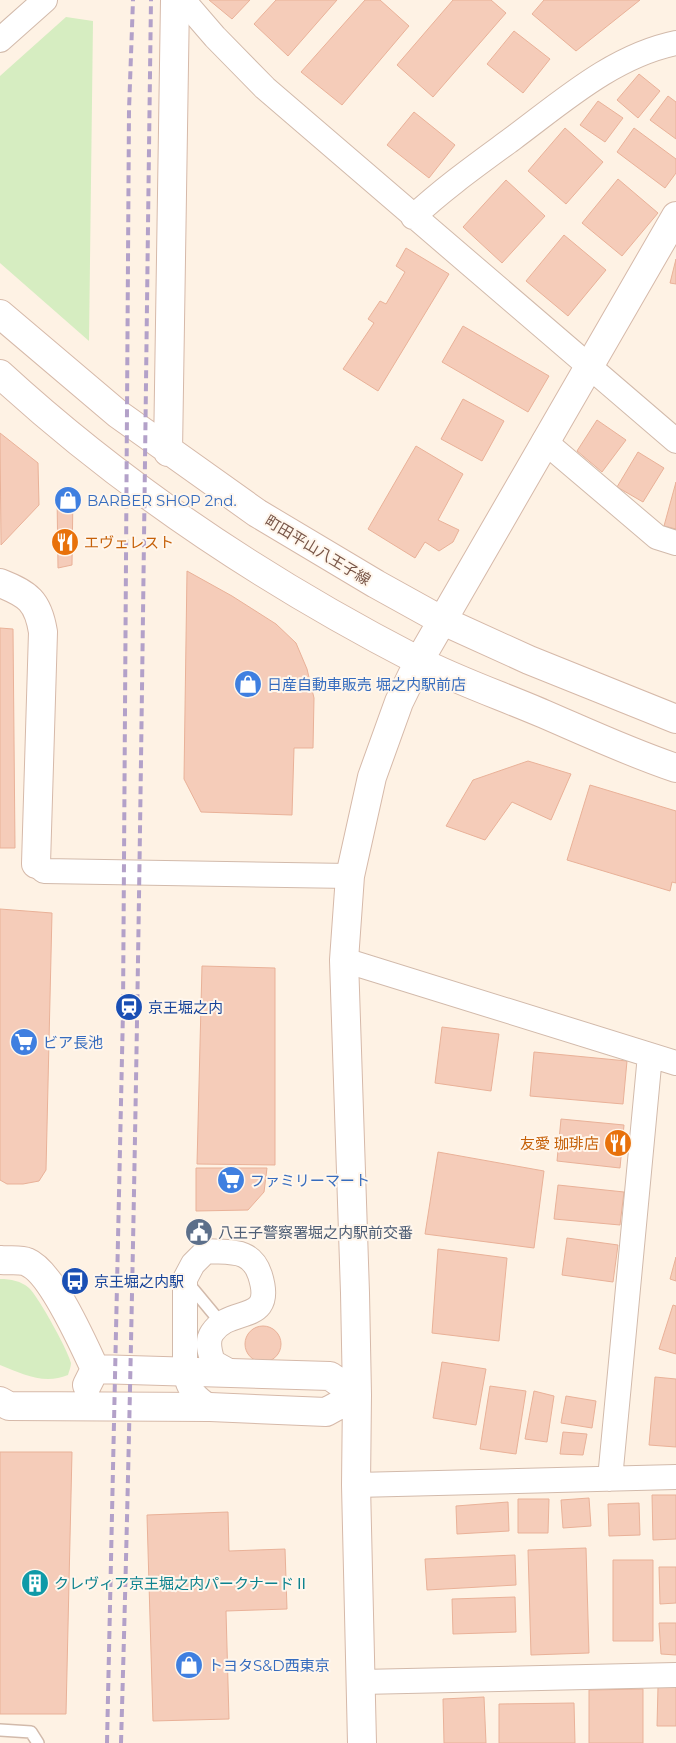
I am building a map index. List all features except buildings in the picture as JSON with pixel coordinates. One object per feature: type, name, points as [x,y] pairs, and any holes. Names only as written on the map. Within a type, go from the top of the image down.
[{"type":"street","points":[[0,40],[45,0]]},
{"type":"street","points":[[168,452],[175,0]]},
{"type":"street","points":[[183,0],[265,88],[676,441]]},
{"type":"street","points":[[413,217],[438,194],[594,78],[633,58],[676,44]]},
{"type":"street","points":[[362,1743],[356,1485],[357,1395],[344,960],[350,876],[370,787],[398,702],[441,620],[676,216]]},
{"type":"street","name":"町田平山八王子線","points":[[0,314],[118,414],[168,452],[257,513],[394,595],[441,620],[529,660],[676,719]]},
{"type":"street","points":[[0,374],[64,429],[190,525],[311,600],[419,661],[676,768]]},
{"type":"street","points":[[544,440],[657,537],[676,543]]},
{"type":"street","points":[[0,583],[28,596],[40,613],[43,632],[36,864],[44,871],[350,876]]},
{"type":"street","points":[[344,960],[676,1063]]},
{"type":"street","points":[[610,1479],[650,1055]]},
{"type":"street","points":[[210,1407],[195,1397],[187,1384],[185,1371],[185,1279],[192,1264],[206,1251],[247,1255],[256,1263],[265,1291],[262,1303],[254,1310],[222,1324],[212,1333],[208,1347],[213,1362],[231,1372]]},
{"type":"street","points":[[0,1260],[26,1261],[43,1273],[78,1332],[95,1369],[88,1384],[81,1393],[57,1407]]},
{"type":"street","points":[[95,1369],[330,1376],[357,1395]]},
{"type":"street","points":[[0,1402],[9,1406],[210,1407],[326,1412],[357,1395]]},
{"type":"street","points":[[356,1485],[676,1477]]},
{"type":"street","points":[[361,1682],[676,1675]]},
{"type":"lane","points":[[185,1279],[222,1324]]},
{"type":"lane","points":[[0,1730],[31,1732],[38,1743]]},
{"type":"green space","points":[[66,17],[93,21],[89,341],[0,263],[0,76]]},
{"type":"green space","points":[[0,1279],[19,1282],[33,1293],[53,1324],[69,1357],[71,1363],[68,1375],[59,1378],[42,1379],[25,1375],[0,1365]]},
{"type":"railway","points":[[107,1743],[123,1011],[129,110],[133,0]]},
{"type":"railway","points":[[121,1743],[136,1089],[151,0]]},
{"type":"place","name":"BARBER SHOP 2nd.","points":[[68,500]]},
{"type":"place","name":"エヴェレスト","points":[[65,542]]},
{"type":"place","name":"日産自動車販売 堀之内駅前店","points":[[248,684]]},
{"type":"place","name":"京王堀之内","points":[[129,1007]]},
{"type":"place","name":"ビア長池","points":[[24,1042]]},
{"type":"place","name":"友愛 珈琲店","points":[[618,1143]]},
{"type":"place","name":"ファミリーマート","points":[[231,1180]]},
{"type":"place","name":"八王子警察署堀之内駅前交番","points":[[199,1232]]},
{"type":"place","name":"京王堀之内駅","points":[[75,1281]]},
{"type":"place","name":"クレヴィア京王堀之内パークナードⅡ","points":[[35,1583]]},
{"type":"place","name":"トヨタS&D西東京","points":[[189,1665]]}]
